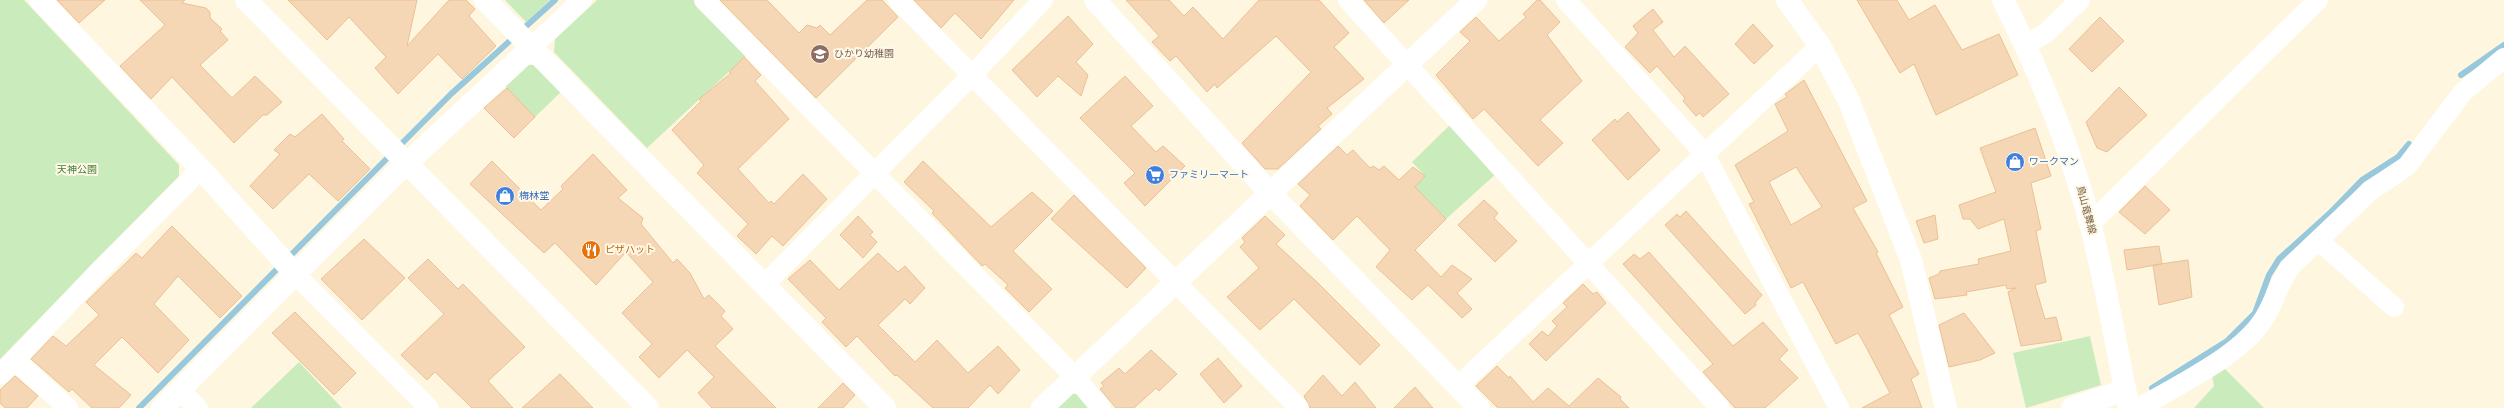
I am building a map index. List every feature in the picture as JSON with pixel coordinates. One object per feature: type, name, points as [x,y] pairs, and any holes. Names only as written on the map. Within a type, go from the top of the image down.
[{"type":"street","points":[[40,0],[199,167],[296,275],[429,408]]},
{"type":"street","points":[[246,0],[648,408]]},
{"type":"street","points":[[485,0],[765,284],[884,408]]},
{"type":"street","points":[[162,408],[406,163],[582,0]]},
{"type":"street","points":[[704,0],[1075,377],[1102,408]]},
{"type":"street","points":[[898,0],[1299,408]]},
{"type":"street","points":[[765,284],[972,75],[1043,0]]},
{"type":"street","points":[[1095,0],[1270,193],[1479,408]]},
{"type":"street","points":[[1348,0],[1720,408]]},
{"type":"street","points":[[1042,408],[1476,0]]},
{"type":"street","points":[[1566,0],[1704,153],[1839,408]]},
{"type":"street","points":[[1787,0],[1820,46],[1849,101],[1911,260],[1946,408]]},
{"type":"street","name":"鳥山竜舞線","points":[[2003,0],[2026,45],[2074,167],[2090,224],[2127,399]]},
{"type":"street","points":[[2026,45],[2046,33],[2080,0]]},
{"type":"street","points":[[2090,224],[2318,0]]},
{"type":"street","points":[[1458,386],[1704,153],[1820,46]]},
{"type":"street","points":[[2139,408],[2227,356],[2261,324],[2284,274],[2370,191],[2407,166],[2462,92],[2504,58]]},
{"type":"street","points":[[0,375],[103,267],[189,181],[199,167]]},
{"type":"street","points":[[2318,240],[2394,307]]},
{"type":"street","points":[[15,360],[68,408]]},
{"type":"street","points":[[180,390],[198,408]]},
{"type":"street","points":[[2072,408],[2127,399]]},
{"type":"green space","name":"天神公園","points":[[0,0],[24,0],[179,165],[179,176],[0,359]]},
{"type":"green space","points":[[505,0],[550,0],[526,22]]},
{"type":"green space","points":[[597,0],[694,0],[747,55],[647,148],[554,52],[555,39]]},
{"type":"green space","points":[[526,65],[537,65],[562,91],[535,117],[504,85]]},
{"type":"green space","points":[[1451,124],[1497,173],[1446,219],[1415,187],[1425,176],[1412,162]]},
{"type":"green space","points":[[2090,336],[2101,385],[2026,408],[2013,353]]},
{"type":"green space","points":[[299,362],[342,408],[251,408]]},
{"type":"green space","points":[[2221,365],[2264,408],[2194,408],[2214,386],[2211,371]]},
{"type":"green space","points":[[1069,394],[1081,394],[1092,408],[1053,408]]},
{"type":"building","points":[[57,0],[105,0],[79,23]]},
{"type":"building","points":[[140,0],[185,0],[182,3],[206,8],[210,12],[210,18],[222,29],[220,31],[228,40],[200,65],[232,98],[255,76],[282,102],[267,115],[263,115],[234,143],[172,77],[151,99],[120,66],[165,25]]},
{"type":"building","points":[[288,0],[417,0],[407,46],[449,0],[466,0],[475,9],[469,16],[496,46],[462,79],[438,54],[398,94],[375,68],[386,57],[349,17],[327,40]]},
{"type":"building","points":[[720,0],[767,0],[799,33],[807,25],[817,28],[820,25],[830,35],[867,0],[882,0],[898,17],[816,98]]},
{"type":"building","points":[[914,0],[1014,0],[981,39],[955,13],[941,28]]},
{"type":"building","points":[[1126,0],[1169,0],[1184,16],[1193,7],[1223,39],[1259,0],[1319,0],[1349,33],[1334,47],[1364,79],[1327,108],[1332,114],[1318,126],[1321,129],[1278,169],[1265,169],[1242,143],[1311,72],[1276,36],[1217,88],[1215,84],[1207,92],[1176,56],[1170,61],[1152,42],[1159,36]]},
{"type":"building","points":[[1364,0],[1409,0],[1384,23]]},
{"type":"building","points":[[1537,0],[1540,0],[1560,22],[1547,35],[1582,81],[1540,120],[1563,143],[1538,166],[1484,109],[1473,119],[1436,75],[1470,41],[1460,32],[1476,17],[1499,41],[1526,17],[1523,14]]},
{"type":"building","points":[[1857,0],[1897,0],[1909,20],[1935,5],[1962,50],[1999,34],[2018,75],[1936,115],[1914,64],[1900,73]]},
{"type":"building","points":[[1653,9],[1663,22],[1653,30],[1674,57],[1685,46],[1729,94],[1703,117],[1700,113],[1696,116],[1683,101],[1685,98],[1657,66],[1650,73],[1625,47],[1638,33],[1633,26]]},
{"type":"building","points":[[1068,16],[1093,44],[1076,62],[1088,75],[1081,96],[1058,76],[1037,97],[1012,70]]},
{"type":"building","points":[[2100,17],[2124,41],[2092,72],[2069,49]]},
{"type":"building","points":[[1753,24],[1773,46],[1754,64],[1735,44]]},
{"type":"building","points":[[744,57],[761,75],[755,81],[789,119],[738,169],[769,203],[771,201],[774,204],[803,174],[827,199],[783,246],[772,236],[756,254],[737,236],[748,224],[697,173],[704,165],[672,130],[701,101],[699,99],[731,73],[729,72]]},
{"type":"building","points":[[1125,76],[1153,106],[1131,126],[1156,152],[1163,146],[1185,166],[1145,206],[1124,183],[1135,173],[1080,118]]},
{"type":"building","points":[[1804,80],[1867,201],[1853,208],[1878,252],[1876,253],[1903,307],[1889,315],[1919,374],[1911,379],[1922,408],[1862,408],[1890,393],[1865,345],[1858,333],[1836,344],[1803,282],[1791,288],[1749,204],[1754,202],[1735,165],[1788,131],[1775,104],[1787,97],[1785,94]],"holes":[[[1796,167],[1822,207],[1791,225],[1769,182]]]},
{"type":"building","points":[[2119,87],[2147,115],[2107,152],[2097,148],[2086,122]]},
{"type":"building","points":[[507,88],[535,117],[514,138],[484,108]]},
{"type":"building","points":[[1628,112],[1660,150],[1628,180],[1592,140],[1615,119],[1617,122]]},
{"type":"building","points":[[322,114],[344,139],[342,141],[370,169],[338,201],[309,174],[273,209],[250,186],[280,154],[274,150],[290,134],[295,137]]},
{"type":"building","points":[[2035,128],[2051,176],[2031,183],[2041,229],[2036,231],[2046,282],[2035,285],[2045,319],[2056,317],[2062,340],[2021,346],[2008,292],[2016,288],[2007,289],[2006,285],[1966,292],[1967,295],[1935,299],[1929,278],[1939,274],[1940,271],[1979,264],[1978,259],[2011,251],[2004,219],[1978,229],[1970,219],[1963,219],[1959,205],[1996,192],[1980,148]]},
{"type":"building","points":[[1338,146],[1347,155],[1353,150],[1370,168],[1373,166],[1379,170],[1384,166],[1399,180],[1413,167],[1425,176],[1415,187],[1446,219],[1415,250],[1441,277],[1452,265],[1472,279],[1457,293],[1472,309],[1462,318],[1428,285],[1412,300],[1376,267],[1390,250],[1357,216],[1333,240],[1300,206],[1310,195],[1298,184]]},
{"type":"building","points":[[593,154],[627,190],[618,198],[643,218],[641,224],[673,263],[677,259],[690,273],[704,299],[709,295],[725,311],[721,316],[733,329],[715,346],[776,408],[712,408],[698,393],[714,377],[687,350],[659,378],[639,357],[652,344],[622,313],[653,282],[626,252],[596,285],[555,243],[544,253],[470,184],[492,161],[541,210],[563,189],[561,186]]},
{"type":"building","points":[[923,161],[991,227],[1032,192],[1053,211],[1013,251],[1052,289],[1029,312],[1005,288],[1008,285],[985,264],[982,266],[932,213],[934,211],[904,182]]},
{"type":"building","points":[[2145,186],[2170,210],[2145,234],[2119,212]]},
{"type":"building","points":[[1074,195],[1146,268],[1127,288],[1051,219]]},
{"type":"building","points":[[1484,200],[1498,213],[1494,218],[1517,241],[1495,262],[1458,225]]},
{"type":"building","points":[[1686,211],[1762,295],[1755,303],[1756,305],[1745,314],[1665,225],[1677,214],[1680,217]]},
{"type":"building","points":[[1935,215],[1938,239],[1924,243],[1916,221]]},
{"type":"building","points":[[858,216],[873,232],[870,235],[877,242],[863,258],[840,235]]},
{"type":"building","points":[[1265,216],[1285,235],[1276,244],[1317,282],[1380,345],[1360,365],[1294,299],[1260,330],[1227,297],[1259,268],[1240,247],[1245,242],[1242,238]]},
{"type":"building","points":[[172,226],[242,296],[220,318],[178,276],[154,304],[189,340],[158,373],[122,337],[94,365],[131,395],[119,408],[92,408],[72,389],[69,392],[31,359],[53,336],[66,346],[99,315],[86,302],[136,253],[142,258]]},
{"type":"building","points":[[364,239],[405,278],[362,320],[321,279]]},
{"type":"building","points":[[2159,246],[2162,264],[2127,270],[2124,250]]},
{"type":"building","points":[[1649,252],[1733,346],[1763,322],[1788,350],[1779,359],[1798,378],[1765,408],[1735,408],[1703,372],[1713,364],[1623,264],[1634,254],[1640,259]]},
{"type":"building","points":[[878,253],[898,272],[905,266],[925,288],[910,304],[905,299],[878,325],[915,362],[937,340],[968,373],[998,346],[1020,370],[998,394],[990,385],[968,408],[933,408],[897,375],[895,376],[857,336],[846,347],[822,322],[826,318],[788,279],[810,260],[839,290]]},
{"type":"building","points":[[428,259],[458,289],[463,284],[525,347],[488,381],[513,408],[472,408],[435,372],[427,380],[401,355],[444,314],[408,278]]},
{"type":"building","points":[[2188,260],[2192,297],[2159,305],[2153,265]]},
{"type":"building","points":[[1583,284],[1593,294],[1597,292],[1606,303],[1546,361],[1529,344],[1542,331],[1548,336],[1557,326],[1552,321],[1567,307],[1563,303]]},
{"type":"building","points":[[295,312],[356,373],[334,395],[272,333]]},
{"type":"building","points":[[1964,313],[1995,353],[1980,360],[1949,367],[1939,325]]},
{"type":"building","points":[[1151,350],[1177,374],[1159,391],[1156,388],[1134,408],[1116,408],[1100,389],[1104,386],[1101,383],[1119,368],[1125,374]]},
{"type":"building","points":[[1218,358],[1242,386],[1224,403],[1200,374]]},
{"type":"building","points":[[1497,366],[1509,378],[1510,376],[1533,402],[1548,388],[1569,406],[1598,378],[1621,397],[1620,399],[1629,408],[1498,408],[1476,386]]},
{"type":"building","points":[[560,374],[593,408],[522,408]]},
{"type":"building","points":[[1323,375],[1342,396],[1355,382],[1376,408],[1310,408],[1304,396]]},
{"type":"building","points":[[15,376],[38,396],[27,408],[5,408],[0,403],[0,390]]},
{"type":"building","points":[[843,383],[855,395],[843,408],[818,408]]},
{"type":"building","points":[[1415,387],[1433,408],[1394,408]]},
{"type":"waterway","points":[[139,408],[451,94],[555,0]]},
{"type":"waterway","points":[[2461,75],[2504,45]]},
{"type":"waterway","points":[[2152,388],[2227,341],[2255,313],[2269,275],[2279,259],[2330,213],[2362,180],[2398,157],[2409,144]]},
{"type":"place","name":"ひかり幼稚園","points":[[820,54]]},
{"type":"place","name":"ワークマン","points":[[2015,162]]},
{"type":"place","name":"ファミリーマート","points":[[1155,175]]},
{"type":"place","name":"梅林堂","points":[[505,196]]},
{"type":"place","name":"ピザハット","points":[[591,250]]}]
